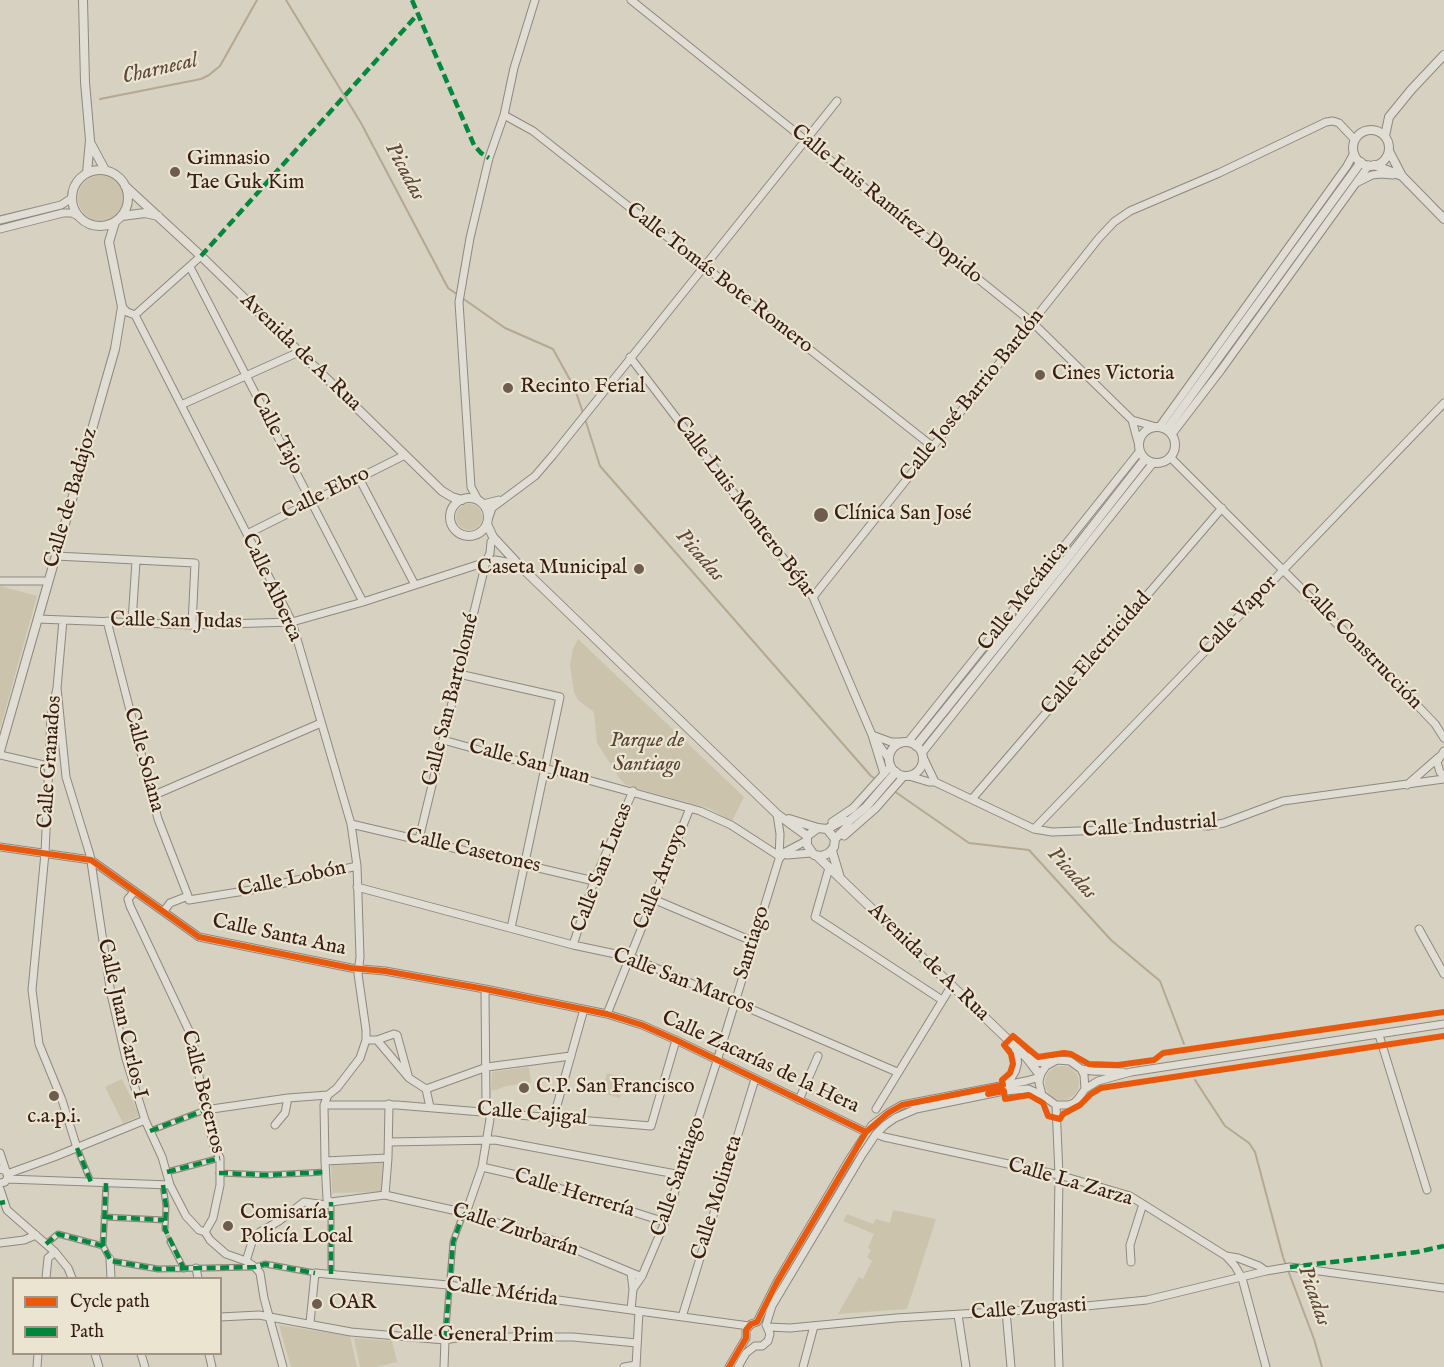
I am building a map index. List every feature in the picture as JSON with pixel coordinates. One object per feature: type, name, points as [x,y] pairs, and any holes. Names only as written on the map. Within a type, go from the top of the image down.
[{"type":"street","points":[[83,0],[85,82],[90,140],[87,173]]},
{"type":"street","points":[[504,551],[493,537],[481,502],[471,487],[459,302],[470,238],[489,158],[504,115],[514,68],[535,0]]},
{"type":"street","name":"Calle Luis Ramírez Dopido","points":[[631,0],[1033,323],[1132,420],[1163,429]]},
{"type":"street","points":[[1163,429],[1347,166],[1354,153],[1355,140],[1363,131],[1372,130],[1389,117],[1444,55]]},
{"type":"street","points":[[477,535],[488,520],[492,508],[535,476],[574,429],[837,101]]},
{"type":"street","name":"Calle Tomás Bote Romero","points":[[504,115],[533,131],[932,446]]},
{"type":"street","points":[[1389,117],[1385,136],[1389,151],[1402,176],[1444,219]]},
{"type":"street","name":"Calle José Barrio Bardón","points":[[813,597],[1114,222],[1130,211],[1219,174],[1326,122],[1339,123],[1355,140]]},
{"type":"street","points":[[1372,130],[1385,136]]},
{"type":"street","points":[[0,229],[63,213],[72,213],[88,224],[98,227],[107,226],[122,216],[127,206],[128,196],[125,186],[120,179],[105,170],[90,140]]},
{"type":"street","points":[[1163,429],[1368,164],[1384,160],[1389,151]]},
{"type":"street","points":[[1354,153],[1368,164],[1402,176]]},
{"type":"street","points":[[914,748],[1144,454],[1144,431],[1163,429],[1221,370],[1368,164]]},
{"type":"street","points":[[78,216],[72,206],[74,186],[87,173],[105,170]]},
{"type":"street","points":[[1354,185],[1372,175],[1402,176]]},
{"type":"street","name":"Avenida de A. Rua","points":[[125,186],[201,256],[442,491],[463,500]]},
{"type":"street","points":[[0,220],[61,205],[72,198]]},
{"type":"street","points":[[122,216],[145,213],[158,216]]},
{"type":"street","name":"Calle de Badajoz","points":[[109,243],[115,222]]},
{"type":"street","name":"Calle de Badajoz","points":[[0,753],[115,349],[122,307],[109,243],[98,227]]},
{"type":"street","points":[[122,307],[135,315],[201,256]]},
{"type":"street","name":"Calle Tajo","points":[[190,267],[363,602]]},
{"type":"street","name":"Calle Alberca","points":[[135,315],[292,622],[351,824],[357,866],[360,957],[358,968],[366,1040]]},
{"type":"street","points":[[181,405],[299,352]]},
{"type":"street","name":"Calle Luis Montero Béjar","points":[[630,357],[813,597],[872,735],[885,783]]},
{"type":"street","name":"Calle Vapor","points":[[1034,829],[1444,403]]},
{"type":"street","points":[[1132,420],[1144,454],[1163,462],[1170,457],[1175,447],[1163,429]]},
{"type":"street","name":"Calle Ebro","points":[[247,534],[405,455]]},
{"type":"street","name":"Calle Construcción","points":[[1170,457],[1436,724],[1444,738]]},
{"type":"street","points":[[359,478],[415,585]]},
{"type":"street","points":[[471,487],[452,511],[452,525],[457,531],[463,535],[477,535],[504,551],[777,814],[807,839]]},
{"type":"street","name":"Avenida de A. Rua","points":[[442,491],[452,511]]},
{"type":"street","points":[[463,500],[481,502],[502,500]]},
{"type":"street","name":"Calle Electricidad","points":[[972,799],[1222,508]]},
{"type":"street","points":[[486,562],[491,542]]},
{"type":"street","points":[[495,560],[504,551]]},
{"type":"street","points":[[56,556],[195,563],[192,625]]},
{"type":"street","name":"Calle San Judas","points":[[38,619],[192,625],[292,622],[363,602],[486,562],[495,560],[518,564]]},
{"type":"street","points":[[132,622],[136,561]]},
{"type":"street","name":"Calle San Bartolomé","points":[[419,839],[486,562]]},
{"type":"street","points":[[0,581],[48,581]]},
{"type":"street","name":"Calle Granados","points":[[63,621],[57,688],[51,716],[45,853],[32,990],[39,1044],[91,1182]]},
{"type":"street","name":"Calle Solana","points":[[107,621],[158,819],[188,896]]},
{"type":"street","points":[[459,674],[560,697],[511,928]]},
{"type":"street","name":"Calle Juan Carlos I","points":[[57,688],[66,777],[91,861],[111,993],[126,1059],[145,1120],[167,1172],[166,1185],[186,1216],[199,1230],[205,1232],[210,1240],[226,1254],[255,1267]]},
{"type":"street","points":[[152,796],[321,723]]},
{"type":"street","points":[[1436,724],[1444,728]]},
{"type":"street","points":[[872,735],[914,748],[935,782]]},
{"type":"street","name":"Calle Luis Montero Béjar","points":[[872,735],[898,770]]},
{"type":"street","name":"Calle San Juan","points":[[442,740],[690,808],[731,825],[779,858]]},
{"type":"street","points":[[898,770],[893,748],[914,748]]},
{"type":"street","points":[[898,770],[914,774],[921,767],[914,748]]},
{"type":"street","points":[[0,753],[48,766]]},
{"type":"street","points":[[1441,754],[1438,768],[1444,778]]},
{"type":"street","points":[[1407,785],[1441,754]]},
{"type":"street","points":[[779,858],[787,855],[826,855],[849,821],[866,807],[898,770]]},
{"type":"street","name":"Calle Industrial","points":[[898,770],[929,782],[935,782],[1034,829],[1052,832],[1105,830],[1170,823],[1208,826],[1224,823],[1283,801],[1444,778]]},
{"type":"street","points":[[779,858],[853,808],[885,783]]},
{"type":"street","points":[[834,844],[876,808],[885,783]]},
{"type":"street","name":"Calle San Lucas","points":[[573,945],[594,881],[633,791]]},
{"type":"street","name":"Calle Arroyo","points":[[607,1014],[690,808]]},
{"type":"street","points":[[777,814],[822,828],[834,844],[840,879]]},
{"type":"street","name":"Santiago","points":[[717,1061],[779,858],[780,834],[777,814]]},
{"type":"street","points":[[822,828],[849,821]]},
{"type":"street","name":"Calle Casetones","points":[[351,824],[594,881]]},
{"type":"street","name":"Avenida de A. Rua","points":[[807,839],[814,854],[952,984],[1026,1057],[1040,1076]]},
{"type":"street","points":[[0,847],[91,861]]},
{"type":"street","name":"Calle Santa Ana","points":[[91,861],[199,937],[358,968]]},
{"type":"street","name":"Calle Lobón","points":[[188,896],[189,900],[263,888],[357,866]]},
{"type":"street","points":[[829,868],[815,917],[942,1000]]},
{"type":"street","name":"Calle San Marcos","points":[[357,887],[573,945],[630,957],[897,1072]]},
{"type":"street","name":"Calle Becerros","points":[[134,892],[128,899],[130,906],[194,1047],[205,1110],[214,1146],[220,1158],[220,1185],[213,1218],[205,1232]]},
{"type":"street","points":[[164,911],[170,903],[188,896]]},
{"type":"street","points":[[653,899],[752,941]]},
{"type":"street","points":[[1419,929],[1444,975]]},
{"type":"street","name":"Calle Zacarías de la Hera","points":[[358,968],[485,989],[607,1014],[642,1025],[866,1132]]},
{"type":"street","points":[[876,1109],[952,984]]},
{"type":"street","points":[[444,1367],[448,1285],[453,1242],[482,1167],[490,1119],[485,989]]},
{"type":"street","points":[[554,1116],[584,1009]]},
{"type":"street","points":[[738,1367],[746,1353],[755,1346],[762,1346],[770,1338],[767,1326],[772,1306],[876,1134],[895,1118],[916,1109],[1008,1090],[1028,1089],[1056,1105],[1068,1105],[1078,1099],[1084,1089],[1098,1081],[1131,1072],[1444,1024]]},
{"type":"street","points":[[331,1274],[331,1202],[326,1196],[324,1105],[328,1095],[337,1088],[360,1058],[366,1040],[398,1035],[409,1078]]},
{"type":"street","points":[[1379,1035],[1427,1190]]},
{"type":"street","points":[[376,1040],[409,1078],[426,1089],[430,1107]]},
{"type":"street","name":"Calle Cajigal","points":[[324,1105],[389,1104],[554,1116],[651,1126],[676,1040]]},
{"type":"street","points":[[1007,1084],[1016,1071],[1016,1047]]},
{"type":"street","points":[[426,1089],[487,1067],[570,1056]]},
{"type":"street","points":[[799,1100],[818,1056]]},
{"type":"street","points":[[1026,1057],[1038,1062],[1070,1061],[1081,1069],[1092,1071],[1131,1072]]},
{"type":"street","name":"Calle Santiago","points":[[633,1289],[642,1276],[665,1222],[717,1061]]},
{"type":"street","points":[[1042,1095],[1040,1076],[1051,1062]]},
{"type":"street","points":[[1081,1069],[1084,1075],[1084,1089]]},
{"type":"street","points":[[729,1367],[746,1338],[749,1326],[757,1322],[777,1282],[866,1132],[888,1113],[902,1106],[1040,1076]]},
{"type":"street","name":"Calle Molineta","points":[[682,1317],[755,1079]]},
{"type":"street","points":[[336,1105],[337,1088]]},
{"type":"street","points":[[150,1131],[205,1110],[288,1098],[328,1095]]},
{"type":"street","points":[[275,1125],[285,1113],[288,1098]]},
{"type":"street","points":[[385,1195],[389,1104]]},
{"type":"street","points":[[1056,1105],[1059,1175],[1057,1307],[1059,1367]]},
{"type":"street","points":[[4,1176],[145,1120]]},
{"type":"street","name":"Calle La Zarza","points":[[876,1134],[1059,1175],[1130,1196],[1226,1256],[1242,1278]]},
{"type":"street","points":[[389,1142],[495,1140],[681,1175]]},
{"type":"street","points":[[0,1153],[4,1176],[3,1203]]},
{"type":"street","points":[[167,1172],[220,1158]]},
{"type":"street","points":[[325,1161],[388,1158]]},
{"type":"street","name":"Calle Herrería","points":[[482,1167],[521,1176],[665,1222]]},
{"type":"street","points":[[219,1173],[268,1175],[326,1172]]},
{"type":"street","points":[[4,1176],[166,1185],[165,1229]]},
{"type":"street","points":[[106,1183],[103,1246],[110,1259],[111,1277]]},
{"type":"street","points":[[0,1189],[7,1209],[55,1252],[68,1268],[72,1277]]},
{"type":"street","name":"Calle Zurbarán","points":[[246,1261],[252,1242],[260,1232],[304,1202],[326,1205],[331,1202],[385,1195],[466,1213],[555,1241],[642,1276]]},
{"type":"street","points":[[1131,1262],[1130,1245],[1143,1204]]},
{"type":"street","points":[[104,1217],[164,1220]]},
{"type":"street","points":[[46,1244],[58,1234],[103,1246]]},
{"type":"street","points":[[0,1243],[24,1240],[36,1235]]},
{"type":"street","points":[[170,1242],[184,1269]]},
{"type":"street","points":[[46,1277],[48,1258],[55,1252]]},
{"type":"street","points":[[1226,1256],[1238,1258],[1266,1271]]},
{"type":"street","name":"Calle Mérida","points":[[110,1259],[158,1269],[255,1267],[266,1264],[315,1273],[448,1285],[749,1326]]},
{"type":"street","points":[[255,1267],[260,1273],[283,1367]]},
{"type":"street","points":[[196,1268],[198,1277]]},
{"type":"street","name":"Calle Zugasti","points":[[767,1326],[790,1328],[1147,1300],[1287,1268],[1444,1288]]},
{"type":"street","name":"Calle Santiago","points":[[630,1272],[633,1289],[631,1310]]},
{"type":"street","points":[[310,1323],[315,1273]]},
{"type":"street","points":[[1242,1278],[1266,1367]]},
{"type":"street","points":[[624,1367],[636,1366],[639,1311]]},
{"type":"street","points":[[1006,1311],[1011,1367]]},
{"type":"street","name":"Calle General Prim","points":[[222,1317],[259,1315],[351,1332],[446,1340],[461,1337],[573,1337],[637,1343]]},
{"type":"street","points":[[958,1315],[966,1367]]},
{"type":"street","points":[[757,1322],[767,1326]]},
{"type":"street","points":[[803,1367],[814,1326]]},
{"type":"street","name":"Calle Zugasti","points":[[770,1338],[790,1328]]},
{"type":"street","points":[[746,1338],[755,1346]]},
{"type":"green space","points":[[101,175],[117,182],[124,198],[117,214],[101,221],[85,214],[78,198],[85,182]]},
{"type":"green space","points":[[469,504],[478,508],[482,517],[478,526],[469,530],[460,526],[456,517],[460,508]]},
{"type":"green space","points":[[0,586],[37,596],[0,729]]},
{"type":"green space","name":"Parque de Santiago","points":[[578,639],[744,797],[732,821],[708,808],[635,788],[626,785],[620,779],[597,743],[594,712],[578,700],[574,692],[570,665],[573,649]]},
{"type":"green space","points":[[1062,1066],[1074,1071],[1079,1083],[1074,1095],[1062,1100],[1050,1095],[1045,1083],[1050,1071]]},
{"type":"green space","points":[[529,1067],[531,1083],[506,1086],[493,1091],[491,1089],[492,1072]]},
{"type":"green space","points":[[607,1073],[625,1078],[620,1098],[602,1093]]},
{"type":"green space","points":[[122,1079],[140,1116],[123,1123],[105,1087]]},
{"type":"green space","points":[[384,1163],[384,1192],[332,1193],[331,1164]]},
{"type":"green space","points":[[893,1210],[936,1219],[907,1309],[838,1314],[859,1277],[863,1279],[872,1261],[867,1257],[874,1234],[843,1221],[847,1214],[873,1224],[876,1219],[890,1223]]},
{"type":"green space","points":[[279,1325],[350,1336],[357,1367],[291,1367]]},
{"type":"green space","points":[[354,1338],[392,1341],[397,1362],[376,1367],[360,1367]]},
{"type":"waterway","name":"Charnecal","points":[[100,99],[201,79],[209,75],[220,66],[257,0]]},
{"type":"waterway","name":"Picadas","points":[[286,0],[361,123],[448,288],[505,328],[553,349],[575,389],[583,413]]},
{"type":"waterway","name":"Picadas","points":[[585,419],[600,466],[871,776],[877,780]]},
{"type":"waterway","name":"Picadas","points":[[894,791],[969,843],[1029,850],[1111,940],[1160,981],[1184,1044]]},
{"type":"waterway","name":"Picadas","points":[[1195,1080],[1225,1126],[1249,1143],[1255,1152],[1283,1257],[1314,1339],[1322,1367]]},
{"type":"tunnel","points":[[165,1229],[170,1242]]},
{"type":"marked path","points":[[412,0],[474,145],[489,158]]},
{"type":"marked path","points":[[201,256],[417,15]]},
{"type":"marked path","points":[[150,1131],[205,1110]]},
{"type":"marked path","points":[[77,1148],[91,1182]]},
{"type":"marked path","points":[[167,1172],[220,1158]]},
{"type":"marked path","points":[[219,1173],[268,1175],[326,1172]]},
{"type":"marked path","points":[[103,1246],[106,1183]]},
{"type":"marked path","points":[[163,1185],[166,1206],[165,1229],[184,1269]]},
{"type":"marked path","points":[[0,1203],[5,1202]]},
{"type":"marked path","points":[[331,1202],[331,1274]]},
{"type":"marked path","points":[[445,1340],[453,1242],[462,1217],[466,1213]]},
{"type":"marked path","points":[[104,1217],[164,1220]]},
{"type":"marked path","points":[[46,1244],[58,1234],[103,1246],[111,1261],[158,1269],[255,1267],[265,1264],[315,1273]]},
{"type":"marked path","points":[[1290,1267],[1417,1252],[1444,1246]]},
{"type":"cycle path","points":[[0,847],[91,860],[199,937],[351,968],[385,971],[485,989],[607,1014],[642,1025],[866,1132]]},
{"type":"cycle path","points":[[729,1367],[746,1338],[746,1330],[751,1324],[757,1322],[777,1282],[866,1132],[888,1113],[902,1105],[1003,1085],[1002,1080],[1010,1073],[1013,1064],[1011,1054],[1004,1045],[1013,1036],[1038,1057],[1064,1053],[1071,1054],[1089,1064],[1118,1065],[1154,1060],[1163,1053],[1444,1012]]},
{"type":"cycle path","points":[[988,1094],[1004,1091],[1005,1099],[1029,1095],[1043,1103],[1048,1116],[1060,1119],[1063,1114],[1080,1105],[1101,1088],[1444,1036]]},
{"type":"place","name":"Gimnasio Tae Guk Kim","points":[[175,172]]},
{"type":"place","name":"Cines Victoria","points":[[1040,375]]},
{"type":"place","name":"Recinto Ferial","points":[[508,388]]},
{"type":"place","name":"Clínica San José","points":[[821,515]]},
{"type":"place","name":"Caseta Municipal","points":[[639,569]]},
{"type":"place","name":"C.P. San Francisco","points":[[524,1088]]},
{"type":"place","name":"c.a.p.i.","points":[[54,1096]]},
{"type":"place","name":"Comisaría Policía Local","points":[[228,1226]]},
{"type":"place","name":"OAR","points":[[317,1304]]}]
